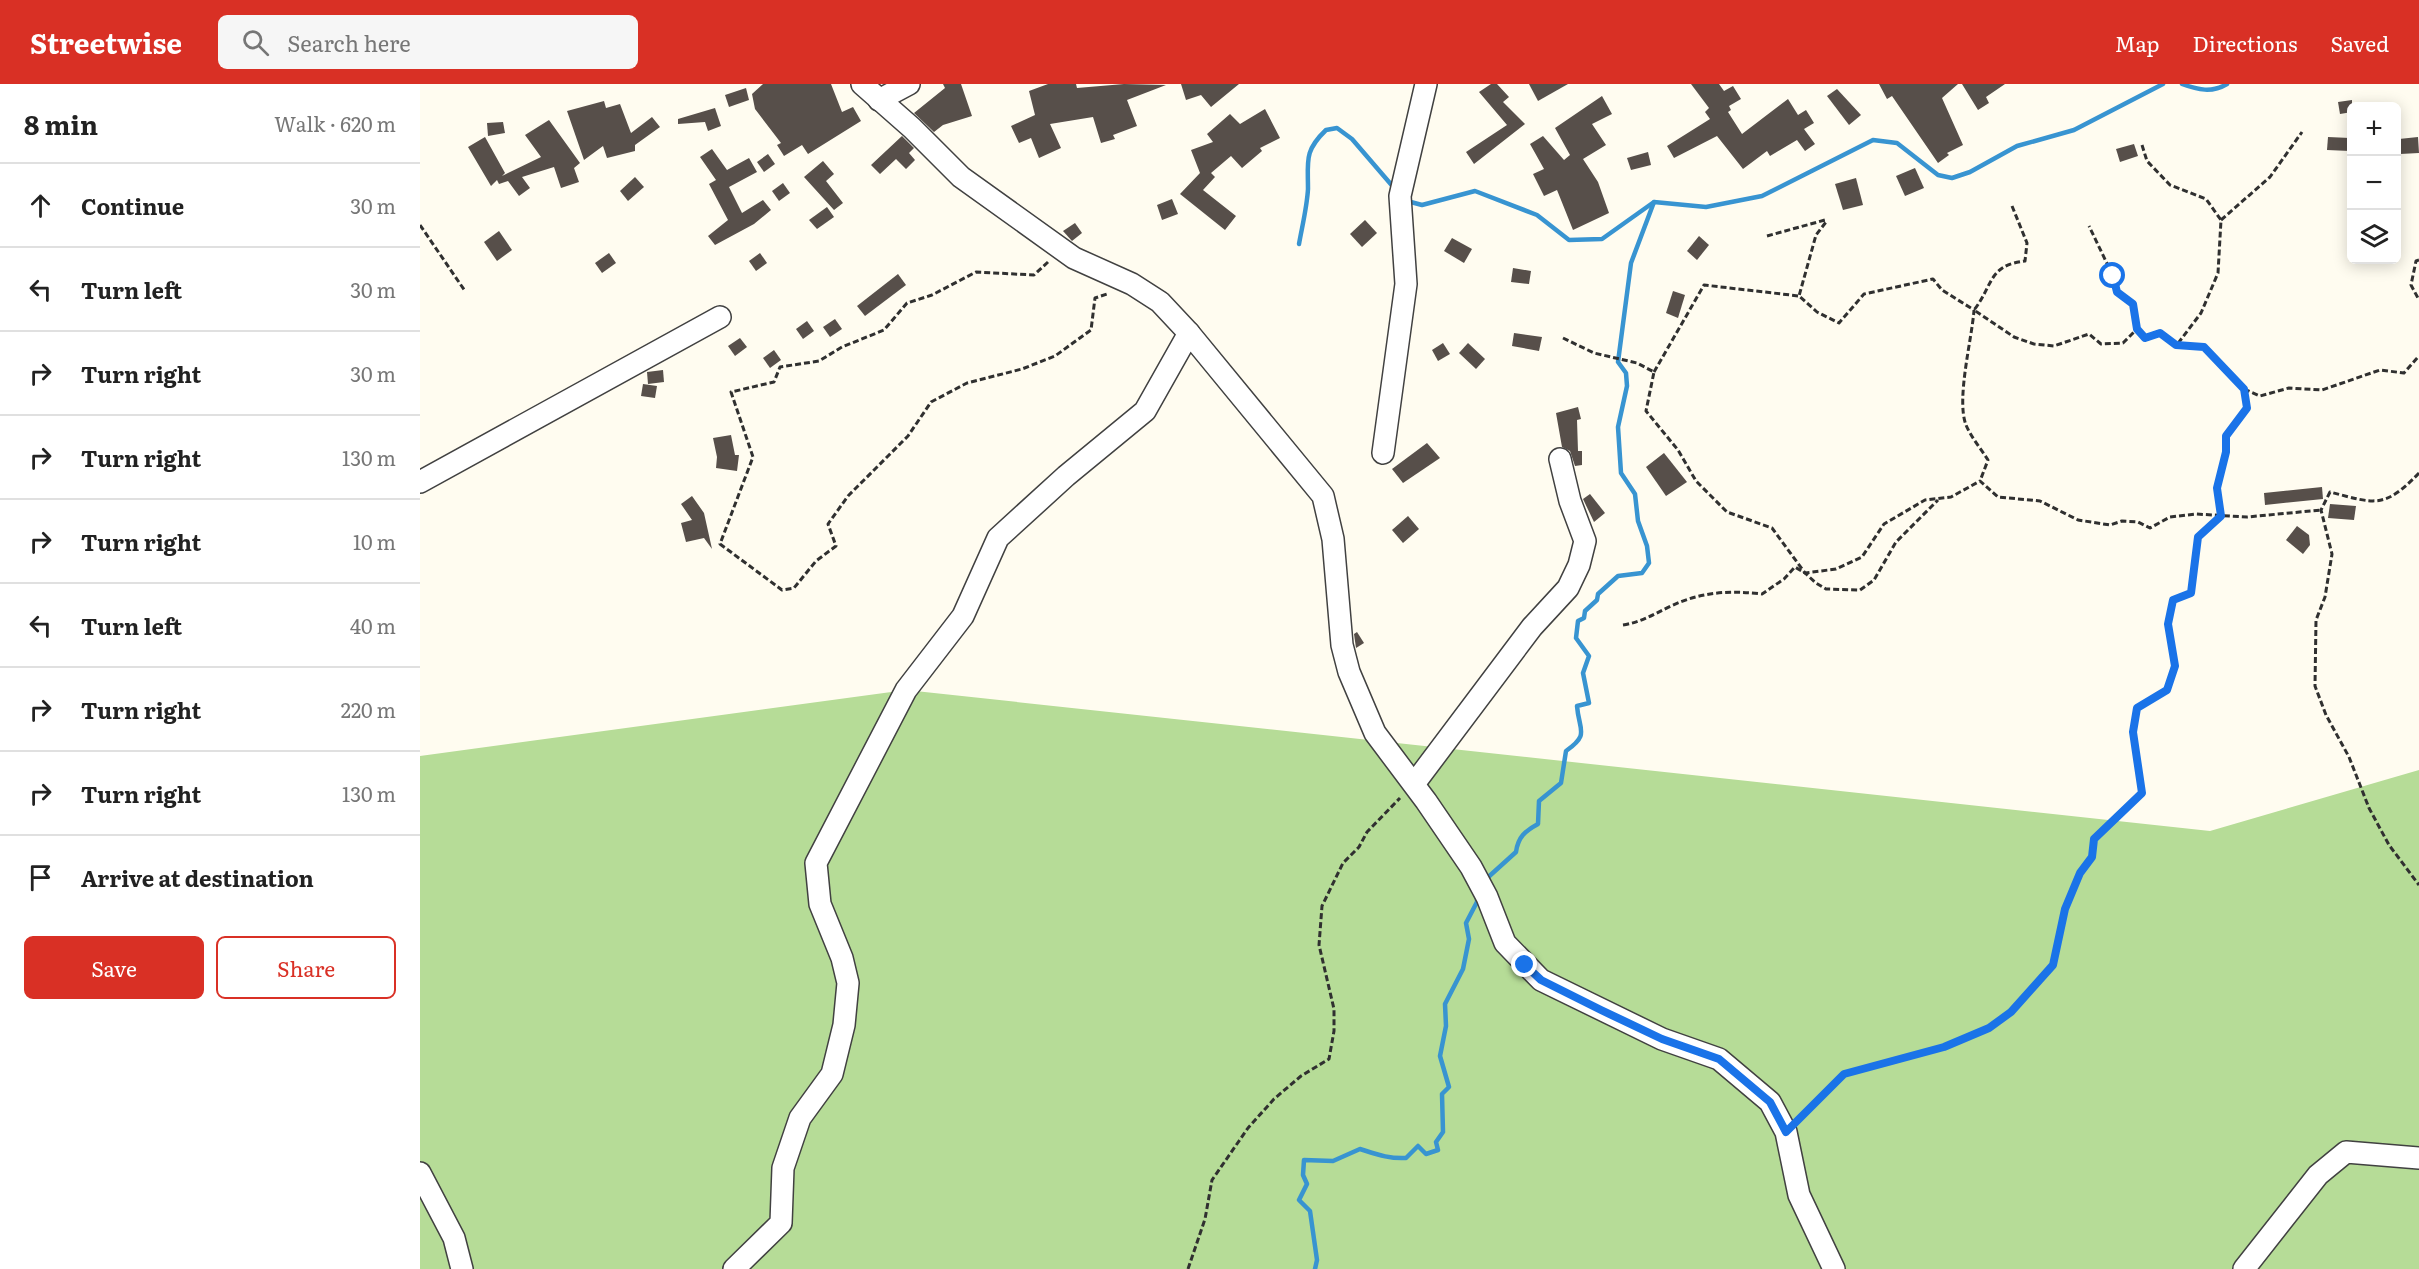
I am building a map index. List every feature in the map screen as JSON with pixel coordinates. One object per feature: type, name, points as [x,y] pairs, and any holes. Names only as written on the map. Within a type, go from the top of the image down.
[{"type":"street","points":[[862,84],[912,128],[962,177],[1074,258],[1132,284],[1160,302],[1189,333],[1323,496],[1333,540],[1342,645],[1348,672],[1375,733],[1414,784],[1471,867],[1487,897],[1505,943],[1541,980],[1662,1039],[1719,1059],[1770,1102],[1786,1132],[1799,1195],[1834,1269]]},
{"type":"street","points":[[879,100],[909,84]]},
{"type":"street","points":[[1383,453],[1406,284],[1400,196],[1426,84]]},
{"type":"street","points":[[420,482],[720,316]]},
{"type":"street","points":[[734,1269],[781,1222],[783,1168],[800,1118],[832,1074],[844,1025],[848,983],[842,958],[820,904],[816,863],[835,823],[906,690],[963,616],[998,538],[1066,476],[1145,411],[1189,333]]},
{"type":"street","points":[[1414,784],[1532,627],[1568,588],[1579,565],[1585,541],[1570,501],[1560,459]]},
{"type":"street","points":[[2244,1269],[2318,1175],[2346,1152],[2419,1158]]},
{"type":"street","points":[[420,1173],[454,1238],[462,1269]]},
{"type":"path","points":[[2221,220],[2270,177],[2302,132]]},
{"type":"path","points":[[2142,145],[2147,160],[2170,185],[2206,199],[2221,220],[2218,273],[2201,313],[2176,345]]},
{"type":"path","points":[[1805,573],[1836,569],[1862,557],[1884,524],[1925,501],[1951,497],[1980,482],[1988,460],[1965,424],[1963,385],[1974,310],[1985,287],[2007,263],[2025,261],[2027,243],[2012,206]]},
{"type":"path","points":[[1767,236],[1825,220],[1826,222],[1816,235],[1799,296]]},
{"type":"path","points":[[420,225],[465,291]]},
{"type":"path","points":[[2089,226],[2113,276],[2117,292],[2133,304],[2137,329],[2145,338],[2160,333],[2176,345],[2204,347],[2244,389],[2260,396],[2289,388],[2322,390],[2380,370],[2404,373],[2419,356]]},
{"type":"path","points":[[1063,250],[1034,275],[976,272],[932,295],[907,303],[884,330],[842,347],[819,361],[780,367],[774,382],[731,392],[753,457],[720,544],[782,590],[794,588],[816,561],[836,546],[828,524],[848,496],[908,436],[931,402],[967,383],[1022,369],[1055,356],[1091,330],[1095,298],[1132,284]]},
{"type":"path","points":[[2419,260],[2416,261],[2411,285],[2419,300]]},
{"type":"path","points":[[1805,573],[1772,528],[1727,512],[1696,481],[1678,450],[1646,411],[1654,372],[1704,285],[1799,296],[1817,312],[1839,323],[1864,294],[1933,279],[1942,290],[2014,337],[2034,344],[2054,346],[2089,334],[2101,344],[2123,343],[2137,329]]},
{"type":"path","points":[[1563,338],[1594,353],[1637,363],[1654,372]]},
{"type":"path","points":[[2221,516],[2217,488],[2226,452],[2226,436],[2247,408],[2244,389]]},
{"type":"path","points":[[2419,473],[2398,494],[2373,503],[2330,492],[2321,510],[2332,554],[2325,597],[2316,620],[2315,686],[2326,715],[2349,757],[2369,808],[2389,845],[2419,885]]},
{"type":"path","points":[[1980,482],[1998,497],[2040,501],[2078,520],[2110,525],[2122,520],[2138,522],[2150,528],[2170,517],[2196,514],[2221,516],[2321,510]]},
{"type":"path","points":[[1623,625],[1643,621],[1694,596],[1732,590],[1762,594],[1784,579],[1795,567],[1826,589],[1860,590],[1874,580],[1896,542],[1940,498]]},
{"type":"path","points":[[1786,1132],[1844,1074],[1944,1047],[1989,1028],[2011,1012],[2053,965],[2065,909],[2080,873],[2092,857],[2094,839],[2142,793],[2133,732],[2137,708],[2167,690],[2175,666],[2168,624],[2173,600],[2191,593],[2198,537],[2221,516]]},
{"type":"path","points":[[1188,1269],[1205,1219],[1212,1180],[1248,1128],[1274,1099],[1301,1076],[1329,1059],[1334,1031],[1334,1009],[1319,945],[1322,906],[1343,863],[1359,847],[1367,832],[1414,784]]},
{"type":"green space","points":[[906,690],[2210,831],[2419,770],[2419,1269],[420,1269],[420,756]]},
{"type":"building","points":[[763,84],[831,84],[842,112],[853,107],[861,121],[808,154],[802,145],[784,156],[777,145],[781,143],[755,109],[752,94]]},
{"type":"building","points":[[943,84],[961,84],[972,116],[943,125],[934,132],[914,113],[945,88]]},
{"type":"building","points":[[1048,84],[1076,84],[1077,88],[1124,84],[1166,85],[1127,100],[1137,126],[1113,135],[1115,139],[1101,143],[1093,117],[1050,124],[1061,148],[1039,158],[1031,138],[1019,143],[1011,126],[1035,115],[1029,91]]},
{"type":"building","points":[[1181,84],[1239,84],[1211,107],[1201,95],[1186,100]]},
{"type":"building","points":[[1491,84],[1497,84],[1509,97],[1503,102],[1525,124],[1474,164],[1466,152],[1507,125],[1479,92]]},
{"type":"building","points":[[1529,84],[1568,84],[1538,101]]},
{"type":"building","points":[[1691,84],[1719,84],[1724,91],[1733,86],[1741,99],[1729,106],[1731,110],[1728,112],[1742,134],[1788,99],[1798,115],[1806,110],[1814,123],[1804,129],[1815,144],[1805,151],[1797,140],[1770,156],[1767,151],[1743,169],[1717,136],[1674,158],[1667,146],[1710,119],[1705,112],[1709,108]]},
{"type":"building","points":[[1879,84],[1958,84],[1942,98],[1963,145],[1947,153],[1949,155],[1938,163],[1892,96],[1887,99]]},
{"type":"building","points":[[1962,84],[2005,84],[1986,97],[1989,103],[1978,110]]},
{"type":"building","points":[[746,88],[749,100],[729,107],[725,95]]},
{"type":"building","points":[[1837,89],[1861,115],[1849,125],[1827,96]]},
{"type":"building","points":[[1602,96],[1612,114],[1592,124],[1606,145],[1583,159],[1598,182],[1609,213],[1573,230],[1557,190],[1544,196],[1533,174],[1544,169],[1530,144],[1543,136],[1564,160],[1570,155],[1555,128]]},
{"type":"building","points":[[2352,100],[2352,102],[2347,102],[2347,113],[2340,114],[2338,102]]},
{"type":"building","points":[[604,101],[606,108],[620,104],[631,133],[652,117],[660,127],[635,145],[635,151],[607,158],[603,146],[584,160],[567,111]]},
{"type":"building","points":[[715,108],[721,126],[708,131],[705,122],[678,124],[678,119]]},
{"type":"building","points":[[1265,109],[1280,138],[1260,148],[1262,151],[1242,168],[1231,156],[1211,173],[1215,177],[1203,190],[1236,216],[1225,230],[1180,194],[1200,173],[1191,150],[1213,142],[1207,134],[1230,114],[1240,124]]},
{"type":"building","points":[[549,120],[580,163],[574,168],[579,182],[561,188],[554,167],[522,177],[530,188],[519,196],[508,181],[499,184],[497,180],[491,186],[468,147],[485,137],[505,173],[502,176],[541,157],[525,135]]},
{"type":"building","points":[[503,122],[505,133],[488,136],[487,123]]},
{"type":"building","points":[[902,136],[914,148],[909,153],[915,160],[906,169],[896,159],[880,174],[871,165]]},
{"type":"building","points":[[2328,137],[2347,138],[2347,151],[2327,150]]},
{"type":"building","points":[[2418,137],[2419,153],[2401,154],[2401,139]]},
{"type":"building","points":[[2134,144],[2138,156],[2120,162],[2116,149]]},
{"type":"building","points":[[712,149],[727,170],[749,158],[757,172],[729,187],[742,213],[763,200],[771,210],[754,224],[715,245],[708,236],[728,220],[709,184],[716,180],[700,157]]},
{"type":"building","points":[[1648,152],[1651,165],[1631,170],[1627,158]]},
{"type":"building","points":[[768,154],[775,164],[764,172],[757,162]]},
{"type":"building","points":[[823,161],[834,174],[826,181],[843,203],[834,210],[804,177]]},
{"type":"building","points":[[1915,168],[1924,188],[1905,196],[1896,176]]},
{"type":"building","points":[[635,177],[644,187],[628,201],[620,191]]},
{"type":"building","points":[[1856,178],[1863,205],[1843,210],[1835,184]]},
{"type":"building","points":[[783,183],[790,193],[779,201],[772,191]]},
{"type":"building","points":[[1172,199],[1178,214],[1162,220],[1157,205]]},
{"type":"building","points":[[827,207],[834,217],[817,229],[809,220]]},
{"type":"building","points":[[1365,220],[1377,233],[1362,247],[1350,234]]},
{"type":"building","points":[[1075,223],[1082,233],[1072,241],[1063,231]]},
{"type":"building","points":[[499,231],[512,250],[497,261],[484,242]]},
{"type":"building","points":[[1699,236],[1709,245],[1697,260],[1687,251]]},
{"type":"building","points":[[1452,238],[1472,249],[1464,263],[1444,251]]},
{"type":"building","points":[[609,253],[616,263],[602,273],[595,263]]},
{"type":"building","points":[[760,253],[767,263],[756,271],[749,261]]},
{"type":"building","points":[[1513,268],[1531,271],[1529,284],[1511,282]]},
{"type":"building","points":[[898,274],[906,285],[865,316],[857,306]]},
{"type":"building","points":[[1673,291],[1685,295],[1678,318],[1666,313]]},
{"type":"building","points":[[835,319],[842,329],[830,337],[823,327]]},
{"type":"building","points":[[807,321],[814,331],[803,339],[796,329]]},
{"type":"building","points":[[1514,333],[1542,337],[1539,351],[1512,346]]},
{"type":"building","points":[[740,338],[747,347],[735,356],[728,346]]},
{"type":"building","points":[[1443,343],[1450,354],[1438,361],[1432,350]]},
{"type":"building","points":[[1468,343],[1485,359],[1476,369],[1459,353]]},
{"type":"building","points":[[774,350],[781,360],[770,368],[763,358]]},
{"type":"building","points":[[663,370],[664,382],[648,384],[647,372]]},
{"type":"building","points":[[643,384],[657,386],[655,398],[641,396]]},
{"type":"building","points":[[1578,407],[1581,419],[1577,420],[1578,451],[1582,451],[1582,465],[1575,466],[1570,451],[1562,447],[1556,413]]},
{"type":"building","points":[[731,435],[735,455],[739,455],[737,471],[716,468],[717,457],[713,438]]},
{"type":"building","points":[[1427,443],[1440,458],[1403,483],[1392,469]]},
{"type":"building","points":[[1664,453],[1687,482],[1666,496],[1646,467]]},
{"type":"building","points":[[2322,487],[2323,499],[2265,505],[2264,493]]},
{"type":"building","points":[[1590,494],[1605,513],[1594,522],[1583,499]]},
{"type":"building","points":[[692,496],[704,513],[712,549],[704,538],[686,542],[681,523],[692,520],[681,504]]},
{"type":"building","points":[[2330,504],[2356,506],[2354,520],[2328,518]]},
{"type":"building","points":[[1408,516],[1419,529],[1403,543],[1392,530]]},
{"type":"building","points":[[2297,526],[2309,535],[2310,545],[2303,554],[2286,540]]},
{"type":"building","points":[[1357,632],[1364,643],[1356,648],[1354,634]]},
{"type":"waterway","points":[[1407,201],[1422,205],[1475,191],[1537,215],[1569,240],[1602,239],[1654,202],[1706,207],[1762,196],[1873,140],[1897,143],[1938,175],[1952,178],[1970,172],[2017,146],[2074,130],[2163,84]]},
{"type":"waterway","points":[[2182,84],[2205,90],[2216,89],[2227,84]]},
{"type":"waterway","points":[[1299,244],[1306,210],[1309,157],[1314,144],[1326,130],[1337,128],[1352,139],[1395,189]]},
{"type":"waterway","points":[[1485,880],[1516,852],[1518,842],[1523,835],[1538,824],[1539,801],[1561,783],[1566,751],[1581,736],[1577,706],[1589,703],[1583,673],[1589,656],[1576,638],[1578,621],[1584,618],[1585,611],[1597,600],[1598,594],[1618,576],[1642,573],[1649,563],[1647,546],[1638,521],[1635,494],[1621,473],[1618,427],[1627,386],[1626,373],[1618,362],[1631,263],[1654,202]]},
{"type":"waterway","points":[[1315,1269],[1317,1260],[1310,1211],[1299,1200],[1307,1184],[1303,1175],[1304,1160],[1333,1161],[1360,1149],[1400,1158],[1406,1158],[1418,1146],[1426,1154],[1438,1150],[1436,1142],[1443,1132],[1442,1094],[1449,1087],[1440,1056],[1446,1026],[1445,1004],[1463,969],[1469,939],[1466,923],[1477,902],[1477,895]]},
{"type":"route","points":[[1525,965],[1541,980],[1601,1010],[1662,1039],[1699,1050],[1719,1059],[1770,1102],[1786,1132],[1844,1074],[1944,1047],[1989,1028],[2011,1012],[2053,965],[2058,933],[2065,909],[2080,873],[2092,857],[2094,839],[2118,813],[2142,793],[2133,732],[2137,708],[2167,690],[2175,666],[2168,624],[2173,600],[2191,593],[2198,537],[2221,516],[2217,488],[2226,452],[2226,436],[2247,408],[2244,389],[2204,347],[2176,345],[2160,333],[2145,338],[2137,329],[2133,304],[2117,292],[2113,276]]}]
